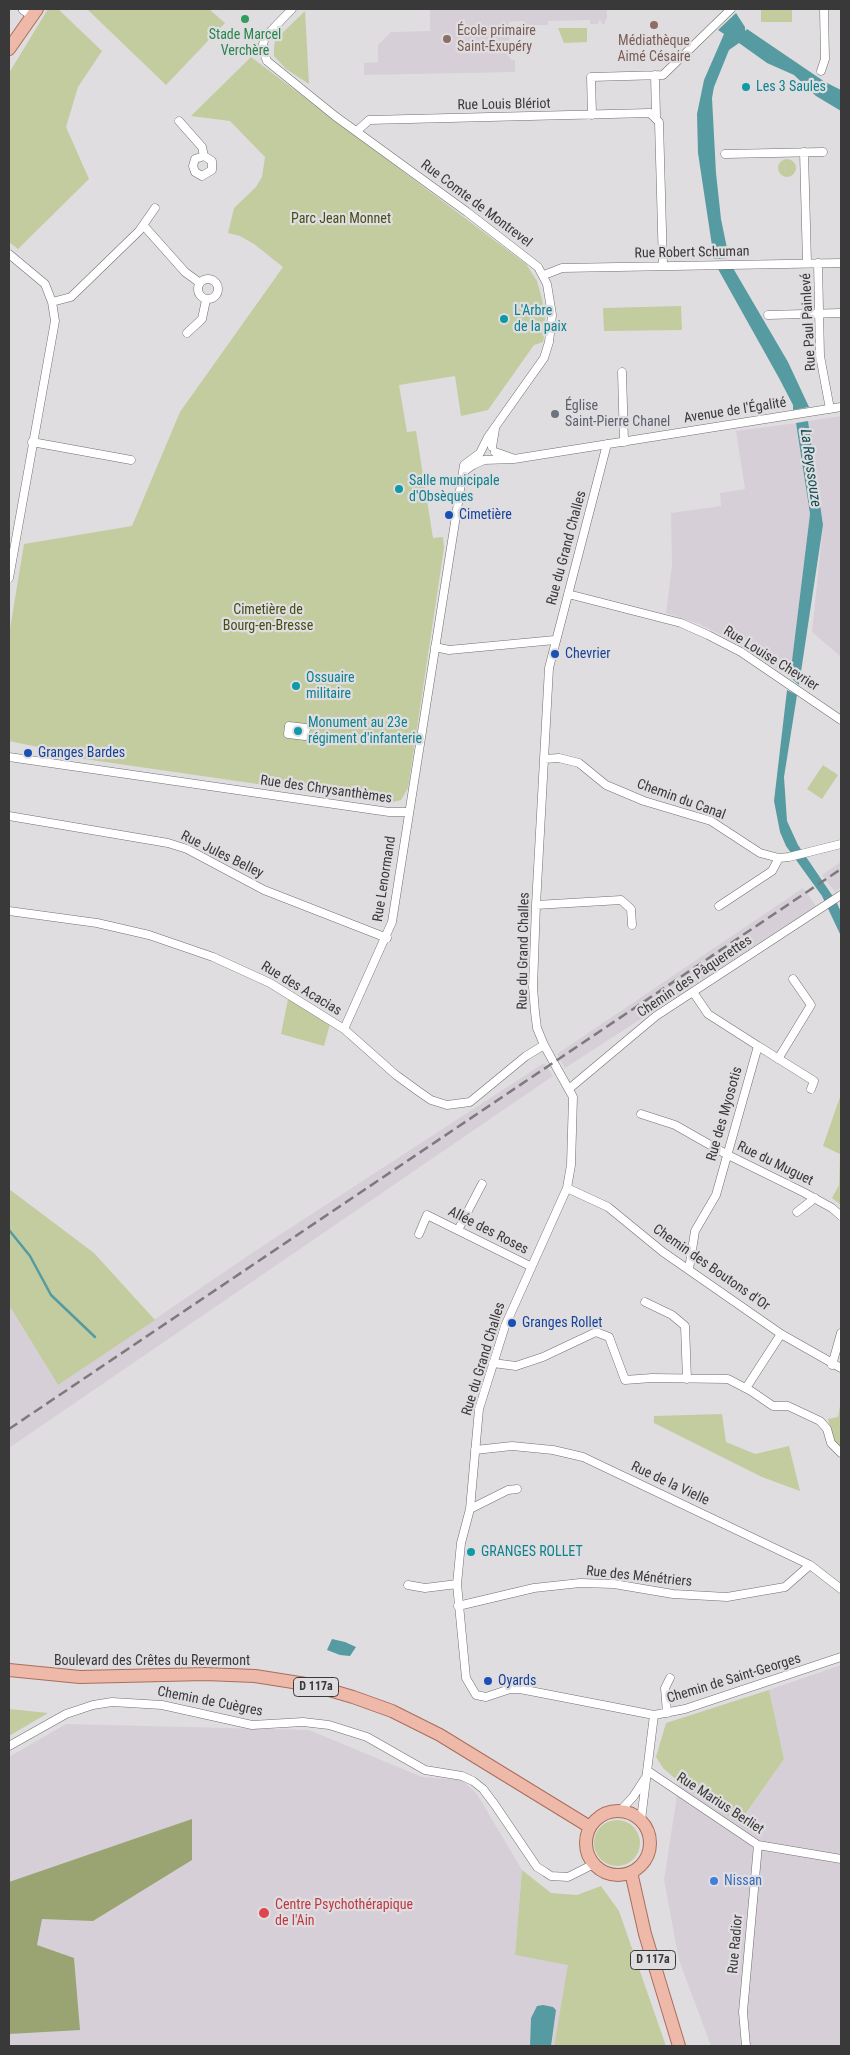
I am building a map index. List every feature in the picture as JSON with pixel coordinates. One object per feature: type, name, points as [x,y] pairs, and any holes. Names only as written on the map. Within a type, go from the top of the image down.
[{"type":"main road","points":[[9,50],[31,11]]},
{"type":"main road","name":"Boulevard des Crêtes du Revermont","points":[[9,1670],[80,1677],[205,1674],[255,1676],[312,1686],[353,1696],[440,1735],[590,1827]]},
{"type":"main road","points":[[620,1811],[628,1812],[641,1820],[648,1834],[650,1849],[639,1867],[631,1872],[611,1874],[594,1864],[586,1846],[590,1827],[602,1814],[620,1811]]},
{"type":"main road","name":"D 117a","points":[[631,1872],[645,1934],[679,2046]]},
{"type":"street","name":"Rue Comte de Montrevel","points":[[292,9],[265,36],[262,48],[264,56],[280,73],[526,256],[544,275]]},
{"type":"street","points":[[592,115],[591,77],[659,75],[672,67],[731,9]]},
{"type":"street","points":[[821,71],[825,59],[824,9]]},
{"type":"street","points":[[659,75],[656,117],[660,122],[663,266]]},
{"type":"street","name":"Rue Louis Blériot","points":[[356,131],[369,120],[650,113],[656,117]]},
{"type":"street","points":[[179,121],[202,147],[204,156]]},
{"type":"street","points":[[804,152],[807,263]]},
{"type":"street","points":[[725,154],[823,152]]},
{"type":"street","points":[[52,302],[71,297],[144,226],[155,208]]},
{"type":"street","points":[[144,226],[186,272],[200,283]]},
{"type":"street","points":[[9,254],[45,284],[52,302],[55,321],[9,578]]},
{"type":"street","name":"Rue Robert Schuman","points":[[544,275],[562,268],[841,262]]},
{"type":"street","name":"Rue Paul Painlevé","points":[[818,263],[820,356],[830,409]]},
{"type":"street","points":[[488,453],[495,427],[544,358],[549,342],[552,315],[544,275]]},
{"type":"street","points":[[200,283],[211,280],[218,287],[216,296],[206,300]]},
{"type":"street","points":[[200,283],[198,293],[206,300]]},
{"type":"street","points":[[187,333],[202,319],[206,300]]},
{"type":"street","points":[[768,315],[841,313]]},
{"type":"street","points":[[622,372],[624,442]]},
{"type":"street","name":"Avenue de l'Égalité","points":[[488,453],[514,459],[841,407]]},
{"type":"street","points":[[32,442],[131,460]]},
{"type":"street","name":"Rue du Grand Challes","points":[[486,1697],[476,1695],[468,1684],[457,1584],[462,1543],[470,1509],[479,1409],[505,1326],[530,1266],[567,1188],[571,1165],[573,1097],[570,1088],[544,1045],[537,1028],[533,986],[536,905],[549,668],[607,444]]},
{"type":"street","name":"Rue des Chrysanthèmes","points":[[9,753],[380,811],[409,812],[463,472],[466,462],[488,453]]},
{"type":"street","name":"Rue Louise Chevrier","points":[[568,594],[681,623],[741,652],[841,720]]},
{"type":"street","points":[[435,648],[449,650],[555,640]]},
{"type":"street","name":"Rue des Chrysanthèmes","points":[[9,757],[19,756]]},
{"type":"street","name":"Chemin du Canal","points":[[544,759],[559,758],[579,763],[606,785],[644,801],[711,821],[760,853],[779,858],[789,857],[841,844]]},
{"type":"street","name":"Rue Lenormand","points":[[344,1029],[387,938],[392,922],[409,812]]},
{"type":"street","name":"Rue Jules Belley","points":[[9,816],[168,843],[187,849],[272,894],[387,938]]},
{"type":"street","points":[[719,906],[772,871],[779,858]]},
{"type":"street","name":"Chemin des Pâquerettes","points":[[570,1088],[656,1016],[839,896]]},
{"type":"street","points":[[536,905],[621,900],[631,909],[632,925]]},
{"type":"street","name":"Rue des Acacias","points":[[9,911],[97,923],[149,935],[213,957],[270,983],[344,1029],[396,1075],[431,1100],[448,1105],[470,1102],[526,1056],[544,1045]]},
{"type":"street","points":[[778,1059],[811,1006],[793,979]]},
{"type":"street","points":[[693,992],[708,1014],[814,1081],[811,1089]]},
{"type":"street","name":"Rue des Myosotis","points":[[689,1269],[695,1231],[716,1195],[758,1046]]},
{"type":"street","name":"Rue du Muguet","points":[[641,1114],[675,1125],[726,1154],[816,1198],[841,1216]]},
{"type":"street","points":[[458,1230],[482,1184]]},
{"type":"street","name":"Chemin des Boutons d'Or","points":[[567,1188],[608,1207],[663,1252],[781,1334],[832,1365],[841,1368]]},
{"type":"street","points":[[797,1212],[816,1198]]},
{"type":"street","name":"Allée des Roses","points":[[419,1234],[428,1215],[530,1266]]},
{"type":"street","points":[[645,1302],[672,1315],[686,1326],[687,1379]]},
{"type":"street","points":[[493,1363],[516,1366],[543,1358],[596,1332],[610,1337],[625,1380],[728,1379],[746,1388],[773,1406],[788,1406],[820,1421],[827,1429],[831,1444],[841,1453]]},
{"type":"street","points":[[832,1365],[841,1333]]},
{"type":"street","points":[[746,1388],[781,1334]]},
{"type":"street","name":"Rue de la Vielle","points":[[474,1450],[512,1446],[553,1450],[583,1457],[810,1565],[841,1589]]},
{"type":"street","points":[[470,1509],[508,1490],[517,1489]]},
{"type":"street","name":"Rue des Ménétriers","points":[[458,1606],[534,1588],[580,1584],[614,1584],[673,1594],[727,1597],[785,1587],[810,1565]]},
{"type":"street","points":[[408,1585],[425,1588],[457,1584]]},
{"type":"street","name":"Chemin de Saint-Georges","points":[[486,1697],[510,1689],[520,1689],[654,1715],[685,1710],[841,1658]]},
{"type":"street","points":[[667,1713],[665,1688],[670,1678]]},
{"type":"street","name":"Chemin de Cuègres","points":[[9,1746],[66,1714],[93,1704],[112,1702],[162,1705],[252,1726],[303,1722],[329,1725],[367,1737],[425,1770],[462,1776],[473,1781],[483,1789],[495,1805],[531,1859],[551,1876],[568,1877],[594,1864]]},
{"type":"street","points":[[641,1820],[654,1715]]},
{"type":"street","points":[[620,1811],[633,1798],[647,1773]]},
{"type":"street","name":"Rue Marius Berliet","points":[[647,1773],[758,1845],[841,1859]]},
{"type":"street","name":"Rue Radior","points":[[746,2046],[743,2012],[758,1845]]},
{"type":"shaded area","name":"École primaire Saint-Exupéry","points":[[430,9],[607,9],[607,19],[605,24],[602,24],[600,19],[598,24],[590,24],[590,20],[548,21],[548,25],[525,26],[524,21],[509,22],[510,59],[515,60],[515,72],[364,75],[364,63],[378,62],[378,45],[391,32],[430,31]]},
{"type":"shaded area","points":[[841,416],[841,657],[812,632],[823,525],[808,421]]},
{"type":"shaded area","points":[[796,423],[810,514],[790,677],[732,640],[699,624],[666,613],[672,565],[671,513],[721,506],[720,493],[745,489],[736,431]]},
{"type":"shaded area","points":[[841,862],[841,887],[835,892],[822,875]]},
{"type":"shaded area","points":[[803,888],[816,906],[565,1068],[557,1054]]},
{"type":"shaded area","points":[[544,1063],[553,1076],[9,1448],[9,1305],[58,1385],[258,1249]]},
{"type":"shaded area","points":[[841,1665],[841,2046],[711,2046],[679,1960],[664,1880],[679,1782],[739,1823],[784,1759],[769,1690]]},
{"type":"shaded area","name":"Centre Psychothérapique de l'Ain","points":[[66,1724],[309,1730],[422,1777],[462,1780],[477,1794],[522,1870],[515,1955],[569,1964],[554,2046],[9,2046],[9,1757]]},
{"type":"green space","points":[[48,9],[58,9],[102,51],[78,87],[66,127],[89,179],[18,249],[9,242],[9,73]]},
{"type":"green space","points":[[87,9],[209,9],[225,23],[166,85]]},
{"type":"green space","points":[[761,9],[792,9],[792,22],[761,22]]},
{"type":"green space","points":[[305,11],[309,84],[286,69],[274,56],[275,40]]},
{"type":"green space","points":[[558,28],[587,28],[587,42],[564,43]]},
{"type":"green space","name":"Cimetière de Bourg-en-Bresse","points":[[251,57],[526,264],[537,281],[542,299],[546,325],[543,342],[534,345],[488,410],[461,416],[455,376],[399,385],[407,432],[416,431],[433,538],[443,537],[444,548],[408,788],[401,800],[389,803],[43,753],[43,748],[9,741],[9,635],[24,544],[132,526],[180,412],[283,267],[254,244],[240,236],[228,233],[234,208],[256,187],[262,177],[265,157],[230,121],[191,116]]},
{"type":"green space","points":[[783,159],[791,159],[796,164],[794,175],[783,177],[778,172],[778,164]]},
{"type":"green space","points":[[681,306],[682,330],[604,331],[603,308]]},
{"type":"green space","points":[[823,765],[838,775],[822,799],[807,789]]},
{"type":"green space","points":[[288,999],[330,1024],[324,1046],[281,1034]]},
{"type":"green space","points":[[841,1094],[841,1205],[832,1198],[839,1185],[840,1154],[823,1146]]},
{"type":"green space","points":[[9,1189],[94,1253],[155,1320],[58,1385],[9,1305]]},
{"type":"green space","points":[[841,1400],[841,1448],[834,1441],[828,1419],[838,1417]]},
{"type":"green space","points":[[722,1414],[726,1442],[755,1454],[789,1446],[800,1491],[762,1477],[654,1423],[654,1416]]},
{"type":"green space","points":[[769,1690],[784,1759],[739,1823],[679,1782],[663,1768],[656,1757],[666,1723]]},
{"type":"green space","points":[[9,1709],[48,1713],[9,1736]]},
{"type":"green space","points":[[192,1819],[192,1860],[93,1921],[42,1919],[37,1945],[74,1958],[80,2030],[9,2034],[9,1882]]},
{"type":"green space","points":[[617,1820],[630,1824],[636,1830],[640,1843],[636,1856],[630,1862],[617,1866],[604,1862],[598,1856],[594,1843],[598,1830],[604,1824]]},
{"type":"green space","points":[[522,1870],[551,1893],[577,1895],[601,1886],[619,1911],[666,2046],[554,2046],[568,1965],[515,1955]]},
{"type":"water","points":[[736,13],[745,27],[745,31],[747,29],[825,82],[841,90],[841,111],[816,96],[794,75],[767,63],[739,43],[729,50],[714,87],[712,98],[716,173],[721,219],[729,258],[714,259],[698,153],[697,114],[704,80],[724,34],[718,30]]},
{"type":"water","points":[[733,268],[788,362],[809,407],[793,410],[793,405],[779,378],[718,269]]},
{"type":"water","name":"La Reyssouze","points":[[808,421],[823,525],[799,685],[790,677],[810,514],[796,423]]},
{"type":"water","points":[[787,690],[797,695],[784,777],[787,821],[798,845],[836,901],[841,912],[841,936],[822,896],[786,846],[780,832],[774,801]]},
{"type":"water","points":[[332,1639],[356,1647],[350,1656],[340,1655],[327,1650]]},
{"type":"water","points":[[537,2006],[553,2007],[556,2010],[551,2046],[530,2046],[531,2018]]},
{"type":"waterway","points":[[9,1230],[30,1256],[51,1295],[95,1337]]},
{"type":"railway","points":[[9,1429],[841,869]]},
{"type":"place","name":"Stade Marcel Verchère","points":[[245,19]]},
{"type":"place","name":"Médiathèque Aimé Césaire","points":[[654,25]]},
{"type":"place","name":"École primaire Saint-Exupéry","points":[[447,39]]},
{"type":"place","name":"Les 3 Saules","points":[[746,87]]},
{"type":"place","name":"L'Arbre de la paix","points":[[504,319]]},
{"type":"place","name":"Église Saint-Pierre Chanel","points":[[555,414]]},
{"type":"place","name":"Salle municipale d'Obsèques","points":[[399,489]]},
{"type":"place","name":"Cimetière","points":[[449,515]]},
{"type":"place","name":"Chevrier","points":[[555,654]]},
{"type":"place","name":"Ossuaire militaire","points":[[296,686]]},
{"type":"place","name":"Monument au 23e régiment d'infanterie","points":[[298,731]]},
{"type":"place","name":"Granges Bardes","points":[[28,753]]},
{"type":"place","name":"Granges Rollet","points":[[512,1323]]},
{"type":"place","name":"GRANGES ROLLET","points":[[471,1552]]},
{"type":"place","name":"Oyards","points":[[488,1681]]},
{"type":"place","name":"Nissan","points":[[714,1881]]},
{"type":"place","name":"Centre Psychothérapique de l'Ain","points":[[264,1913]]},
{"type":"park label","name":"Parc Jean Monnet","points":[[341,219]]}]
